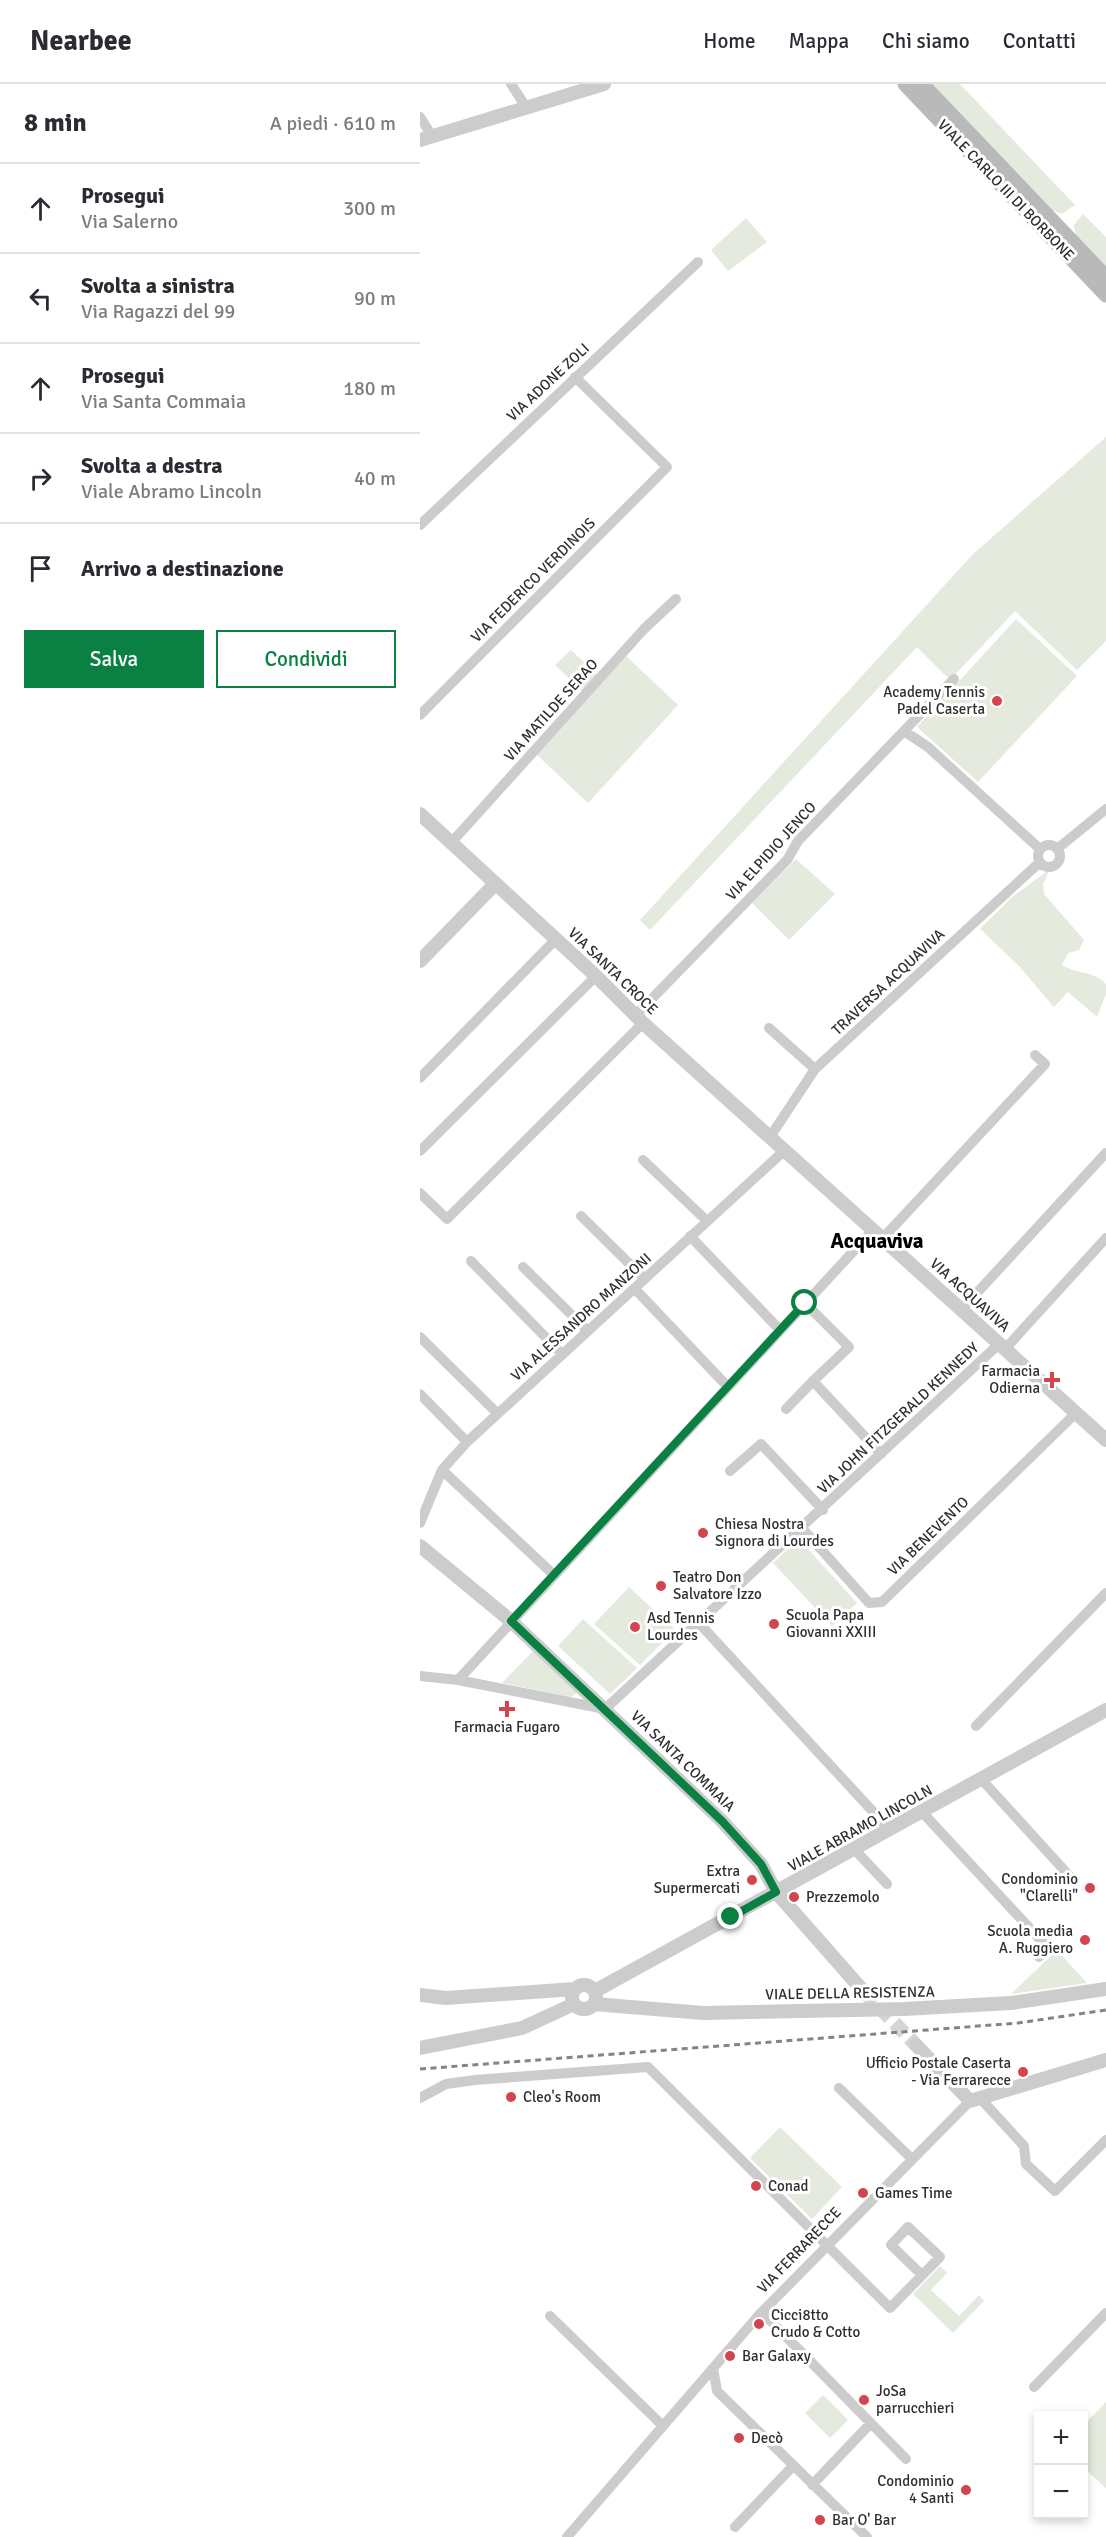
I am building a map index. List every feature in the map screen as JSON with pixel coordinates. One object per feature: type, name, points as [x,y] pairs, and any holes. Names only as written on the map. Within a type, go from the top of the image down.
[{"type":"main road","name":"VIALE CARLO III DI BORBONE","points":[[905,84],[1106,295]]},
{"type":"main road","name":"VIALE CARLO III DI BORBONE","points":[[922,84],[1106,278]]},
{"type":"street","points":[[511,84],[526,107]]},
{"type":"street","points":[[420,117],[426,138],[604,84]]},
{"type":"street","name":"VIA ADONE ZOLI","points":[[420,525],[698,262]]},
{"type":"street","name":"VIA FEDERICO VERDINOIS","points":[[420,715],[667,467],[575,377]]},
{"type":"street","name":"VIA MATILDE SERAO","points":[[451,843],[644,629],[676,599]]},
{"type":"street","name":"VIA ELPIDIO JENCO","points":[[420,1193],[447,1219],[639,1019],[787,860],[798,841],[954,679]]},
{"type":"street","points":[[904,731],[928,747],[1040,849]]},
{"type":"street","points":[[1057,849],[1106,809]]},
{"type":"street","name":"VIA SANTA CROCE","points":[[422,819],[597,976],[639,1019],[785,1150]]},
{"type":"street","points":[[1040,849],[1049,845],[1057,849]]},
{"type":"street","points":[[1040,849],[1038,857],[1040,862],[1049,867],[1059,858],[1057,849]]},
{"type":"street","name":"TRAVERSA ACQUAVIVA","points":[[770,1137],[815,1069],[1040,862]]},
{"type":"street","points":[[420,961],[495,884]]},
{"type":"street","points":[[420,1078],[556,939]]},
{"type":"street","points":[[420,1151],[597,976]]},
{"type":"street","points":[[770,1028],[815,1069]]},
{"type":"street","points":[[458,1680],[805,1303],[878,1234],[1045,1064],[1035,1055]]},
{"type":"street","name":"VIA ACQUAVIVA","points":[[785,1150],[1106,1440]]},
{"type":"street","name":"VIA ALESSANDRO MANZONI","points":[[420,1523],[442,1470],[467,1442],[785,1150]]},
{"type":"street","points":[[962,1309],[1106,1153]]},
{"type":"street","points":[[643,1160],[707,1221]]},
{"type":"street","points":[[581,1216],[645,1279]]},
{"type":"street","points":[[690,1236],[780,1330]]},
{"type":"street","name":"VIA JOHN FITZGERALD KENNEDY","points":[[605,1709],[777,1547],[823,1510],[881,1454],[1002,1346],[1106,1238]]},
{"type":"street","points":[[471,1261],[562,1354]]},
{"type":"street","points":[[523,1267],[588,1331]]},
{"type":"street","points":[[635,1289],[727,1386]]},
{"type":"street","points":[[786,1409],[849,1347],[805,1303]]},
{"type":"street","points":[[420,1337],[496,1413]]},
{"type":"street","points":[[813,1381],[881,1454]]},
{"type":"street","points":[[420,1394],[467,1442]]},
{"type":"street","name":"VIA BENEVENTO","points":[[802,1528],[869,1603],[882,1602],[1076,1413]]},
{"type":"street","points":[[730,1471],[761,1444],[823,1510]]},
{"type":"street","points":[[442,1470],[554,1575]]},
{"type":"street","name":"VIA SANTA COMMAIA","points":[[420,1546],[511,1621],[722,1821],[782,1889],[786,1903],[865,1993]]},
{"type":"street","points":[[976,1726],[1106,1593]]},
{"type":"street","points":[[698,1622],[890,1830]]},
{"type":"street","points":[[420,1676],[458,1680],[605,1709]]},
{"type":"street","name":"VIALE ABRAMO LINCOLN","points":[[594,1998],[782,1889],[1106,1710]]},
{"type":"street","points":[[982,1780],[1075,1882]]},
{"type":"street","points":[[922,1812],[1048,1948],[1039,1957]]},
{"type":"street","points":[[854,1849],[887,1884]]},
{"type":"street","points":[[420,2001],[575,1989],[586,1985],[594,1998],[584,2009],[574,2004],[572,1996],[575,1989]]},
{"type":"street","name":"VIALE DELLA RESISTENZA","points":[[594,1998],[703,2013],[904,2009],[1011,2003],[1106,1989]]},
{"type":"street","points":[[420,1995],[446,1998]]},
{"type":"street","points":[[420,2048],[522,2028],[574,2004]]},
{"type":"street","points":[[916,2045],[1024,2146],[1026,2164],[1055,2191],[1106,2140]]},
{"type":"street","name":"VIA FERRARECCE","points":[[567,2537],[762,2312],[974,2099],[1106,2060]]},
{"type":"street","points":[[420,2098],[446,2084],[475,2080],[648,2067],[890,2308],[922,2275],[939,2257],[908,2227],[891,2245],[922,2275]]},
{"type":"street","points":[[839,2088],[912,2159]]},
{"type":"street","points":[[762,2312],[906,2459]]},
{"type":"street","points":[[1034,2387],[1106,2313]]},
{"type":"street","points":[[550,2316],[662,2425]]},
{"type":"street","points":[[713,2368],[717,2391],[867,2537]]},
{"type":"street","points":[[695,2388],[717,2391]]},
{"type":"street","points":[[813,2485],[871,2423]]},
{"type":"street","points":[[735,2527],[794,2466]]},
{"type":"shaded area","points":[[931,84],[960,84],[1075,205],[1062,214],[1051,210]]},
{"type":"shaded area","points":[[1083,214],[1106,237],[1106,270],[1076,237],[1074,225]]},
{"type":"shaded area","points":[[746,218],[767,242],[728,271],[711,250]]},
{"type":"shaded area","points":[[1106,437],[1106,641],[1077,670],[1015,611],[950,680],[917,647],[650,930],[640,920],[972,555]]},
{"type":"shaded area","name":"Academy Tennis Padel Caserta","points":[[1016,619],[1077,676],[978,782],[917,727]]},
{"type":"shaded area","points":[[571,650],[598,675],[583,692],[555,665]]},
{"type":"shaded area","points":[[625,655],[678,705],[588,803],[535,753]]},
{"type":"shaded area","points":[[796,859],[835,894],[789,940],[752,903]]},
{"type":"shaded area","points":[[1050,869],[1043,884],[1044,894],[1084,940],[1079,950],[1068,953],[1062,965],[1096,977],[1106,984],[1106,994],[1097,1017],[1068,992],[1054,1007],[1019,966],[980,929],[1011,898]]},
{"type":"shaded area","points":[[799,1539],[857,1603],[832,1626],[773,1563]]},
{"type":"shaded area","name":"Asd Tennis Lourdes","points":[[629,1587],[675,1630],[640,1665],[594,1624]]},
{"type":"shaded area","points":[[583,1619],[637,1668],[610,1694],[558,1646]]},
{"type":"shaded area","points":[[534,1650],[578,1692],[571,1697],[502,1683]]},
{"type":"shaded area","points":[[1057,1950],[1087,1983],[1011,1994]]},
{"type":"shaded area","points":[[780,2127],[842,2187],[812,2219],[750,2158]]},
{"type":"shaded area","points":[[940,2266],[947,2273],[931,2290],[959,2316],[979,2295],[984,2301],[953,2333],[913,2294]]},
{"type":"shaded area","points":[[823,2395],[848,2420],[830,2438],[805,2413]]},
{"type":"shaded area","points":[[1106,2402],[1106,2488],[1088,2472],[1088,2421]]},
{"type":"tunnel","points":[[865,1993],[916,2045]]},
{"type":"railway","points":[[420,2069],[1018,2023],[1106,2010]]},
{"type":"place","name":"Academy Tennis Padel Caserta","points":[[997,701]]},
{"type":"place","name":"Farmacia Odierna","points":[[1052,1380]]},
{"type":"place","name":"Chiesa Nostra Signora di Lourdes","points":[[703,1533]]},
{"type":"place","name":"Teatro Don Salvatore Izzo","points":[[661,1586]]},
{"type":"place","name":"Scuola Papa Giovanni XXIII","points":[[774,1624]]},
{"type":"place","name":"Asd Tennis Lourdes","points":[[635,1627]]},
{"type":"place","name":"Farmacia Fugaro","points":[[507,1709]]},
{"type":"place","name":"Extra Supermercati","points":[[752,1880]]},
{"type":"place","name":"Condominio \"Clarelli\"","points":[[1090,1888]]},
{"type":"place","name":"Prezzemolo","points":[[794,1897]]},
{"type":"place","name":"Scuola media A. Ruggiero","points":[[1085,1940]]},
{"type":"place","name":"Ufficio Postale Caserta - Via Ferrarecce","points":[[1023,2072]]},
{"type":"place","name":"Cleo's Room","points":[[511,2097]]},
{"type":"place","name":"Conad","points":[[756,2186]]},
{"type":"place","name":"Games Time","points":[[863,2193]]},
{"type":"place","name":"Cicci8tto Crudo & Cotto","points":[[759,2324]]},
{"type":"place","name":"Bar Galaxy","points":[[730,2356]]},
{"type":"place","name":"JoSa parrucchieri","points":[[864,2400]]},
{"type":"place","name":"Decò","points":[[739,2438]]},
{"type":"place","name":"Condominio 4 Santi","points":[[966,2490]]},
{"type":"place","name":"Bar O' Bar","points":[[820,2520]]},
{"type":"district","name":"Acquaviva","points":[[877,1241]]},
{"type":"route","points":[[731,1917],[776,1892],[761,1864],[722,1821],[511,1621],[805,1303]]}]
